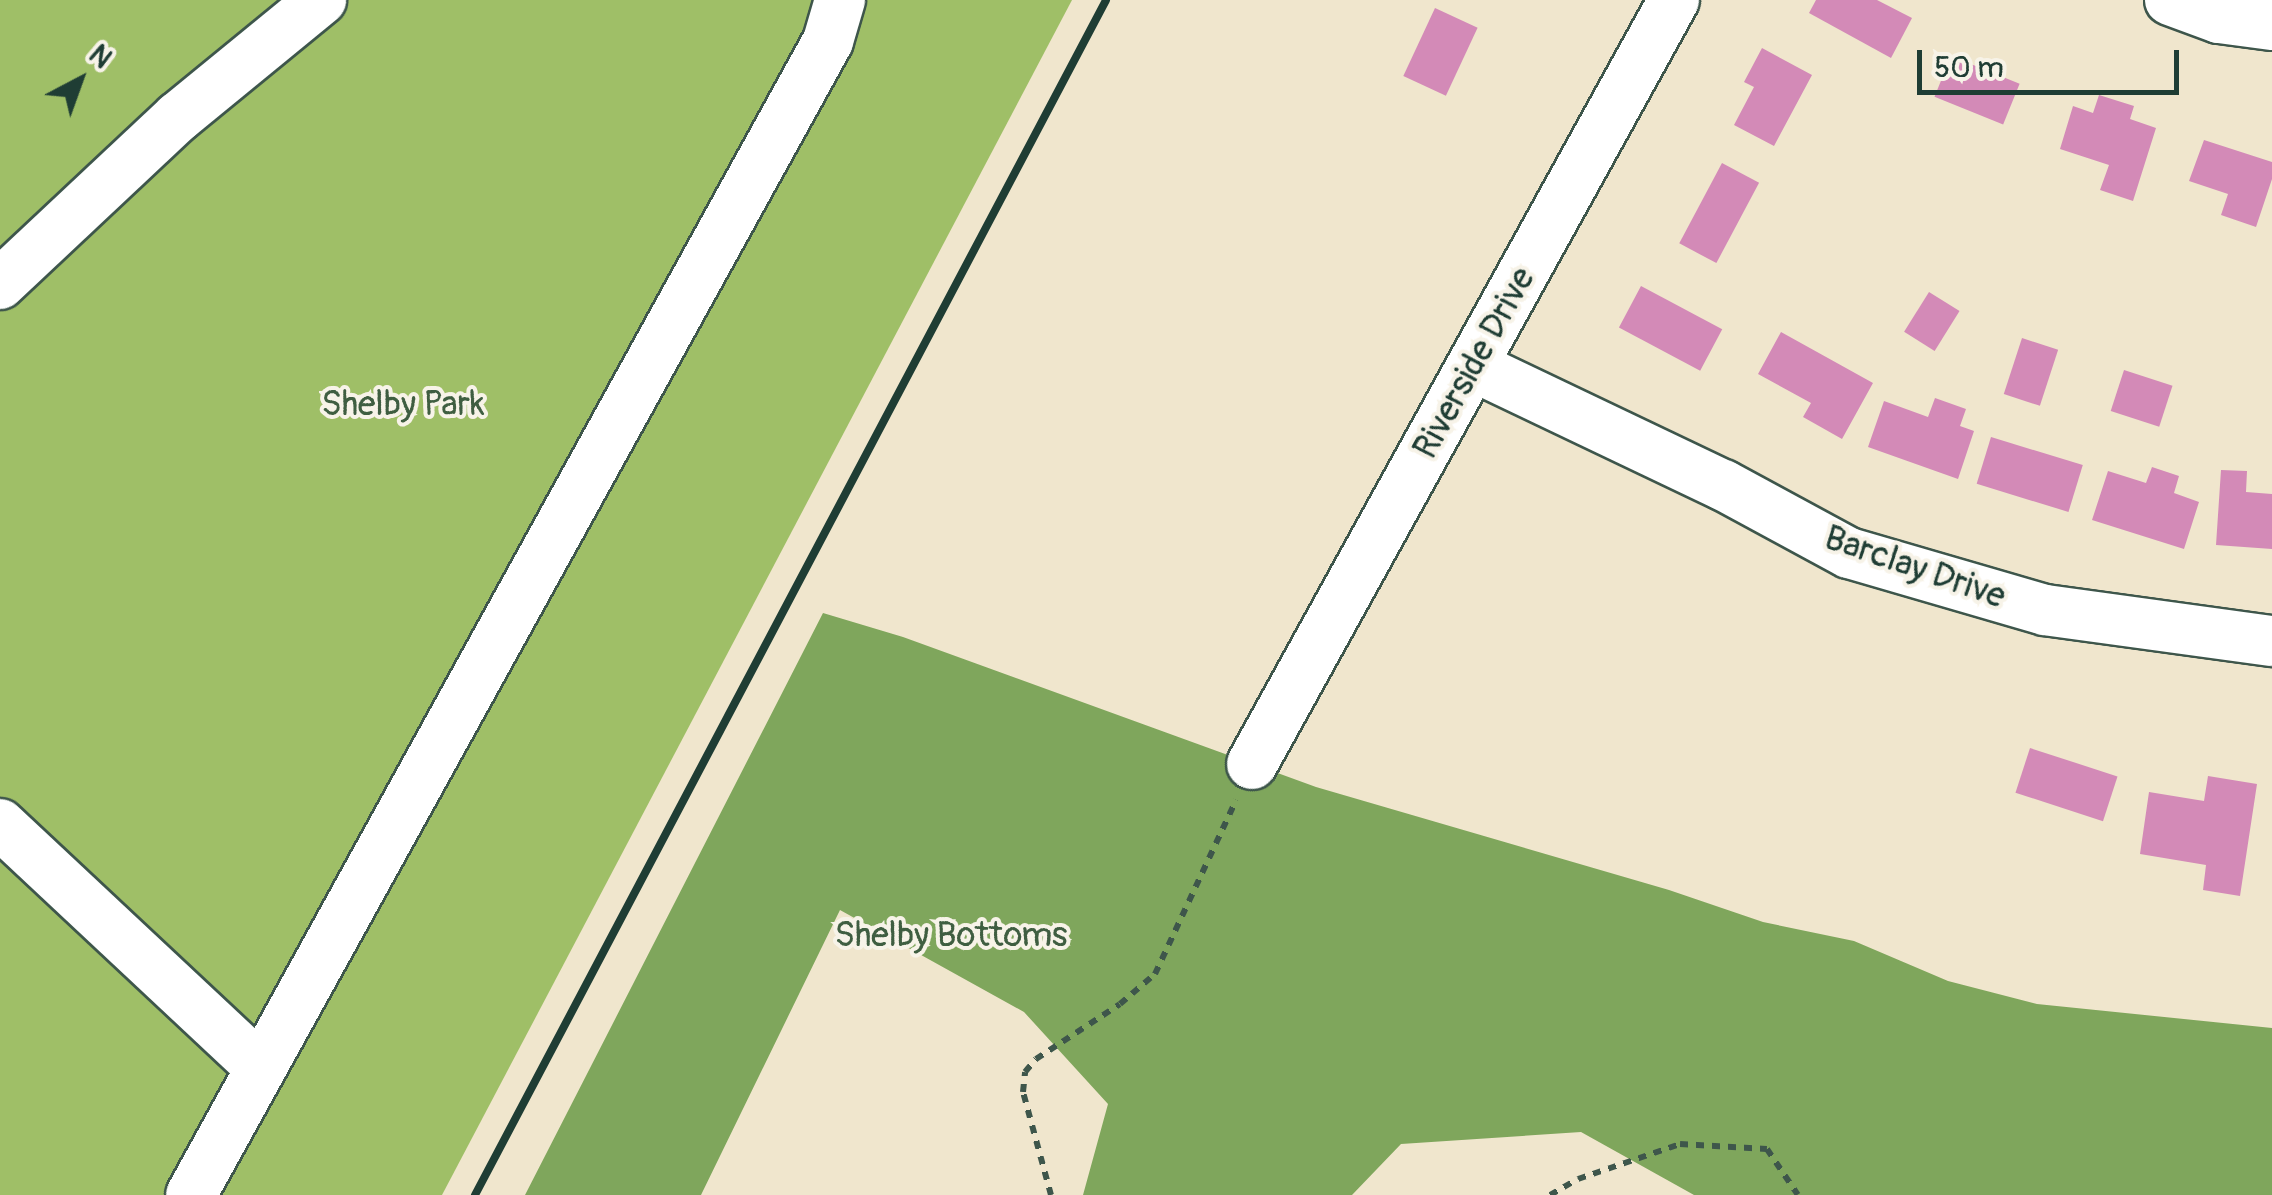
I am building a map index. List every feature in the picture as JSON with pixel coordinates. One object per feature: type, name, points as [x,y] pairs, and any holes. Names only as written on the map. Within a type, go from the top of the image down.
[{"type":"street","points":[[0,284],[178,116],[321,0]]},
{"type":"street","points":[[192,1195],[828,41],[840,0]]},
{"type":"street","name":"Riverside Drive","points":[[1263,746],[1674,0]]},
{"type":"street","points":[[2170,0],[2219,18],[2272,25]]},
{"type":"street","name":"Barclay Drive","points":[[1473,366],[1723,485],[1849,553],[2045,610],[2272,641]]},
{"type":"street","points":[[0,824],[261,1068]]},
{"type":"path","points":[[1050,1195],[1022,1085],[1028,1066],[1120,1004],[1149,981],[1166,958],[1263,746]]},
{"type":"path","points":[[1550,1195],[1578,1179],[1680,1144],[1767,1149],[1798,1195]]},
{"type":"green space","name":"Shelby Park","points":[[0,0],[1072,0],[442,1195],[0,1195]]},
{"type":"green space","name":"Shelby Bottoms","points":[[823,613],[903,637],[1316,787],[1669,890],[1763,922],[1854,941],[1948,981],[2037,1004],[2272,1028],[2272,1195],[1694,1195],[1581,1132],[1401,1144],[1352,1195],[1083,1195],[1108,1104],[1024,1012],[840,910],[701,1195],[525,1195]]},
{"type":"building","points":[[1816,0],[1877,0],[1912,18],[1891,58],[1809,13]]},
{"type":"building","points":[[1435,8],[1478,28],[1446,96],[1403,76]]},
{"type":"building","points":[[1762,48],[1812,75],[1774,146],[1734,125],[1754,87],[1744,82]]},
{"type":"building","points":[[1951,56],[2020,84],[2003,125],[1935,97]]},
{"type":"building","points":[[2099,95],[2134,106],[2130,119],[2156,128],[2133,201],[2100,190],[2109,165],[2060,149],[2073,106],[2093,113]]},
{"type":"building","points":[[2204,140],[2272,162],[2272,179],[2256,227],[2221,215],[2228,194],[2189,181]]},
{"type":"building","points":[[1722,163],[1759,183],[1716,263],[1679,243]]},
{"type":"building","points":[[1641,286],[1722,329],[1700,371],[1619,327]]},
{"type":"building","points":[[1929,292],[1960,311],[1935,351],[1904,332]]},
{"type":"building","points":[[1781,332],[1873,383],[1842,439],[1803,417],[1811,403],[1758,374]]},
{"type":"building","points":[[2022,338],[2058,350],[2040,406],[2004,394]]},
{"type":"building","points":[[2124,370],[2173,386],[2159,427],[2111,411]]},
{"type":"building","points":[[1935,398],[1966,409],[1960,426],[1974,431],[1958,479],[1868,447],[1884,401],[1928,417]]},
{"type":"building","points":[[1991,437],[2083,465],[2068,512],[1977,484]]},
{"type":"building","points":[[2152,467],[2179,476],[2174,493],[2199,502],[2184,549],[2092,520],[2108,471],[2146,483]]},
{"type":"building","points":[[2221,470],[2247,471],[2246,492],[2272,494],[2272,549],[2216,545]]},
{"type":"building","points":[[2030,748],[2117,776],[2103,821],[2015,793]]},
{"type":"building","points":[[2208,776],[2257,784],[2240,896],[2203,890],[2206,865],[2140,854],[2149,792],[2204,801]]},
{"type":"railway","points":[[475,1195],[1106,0]]}]
